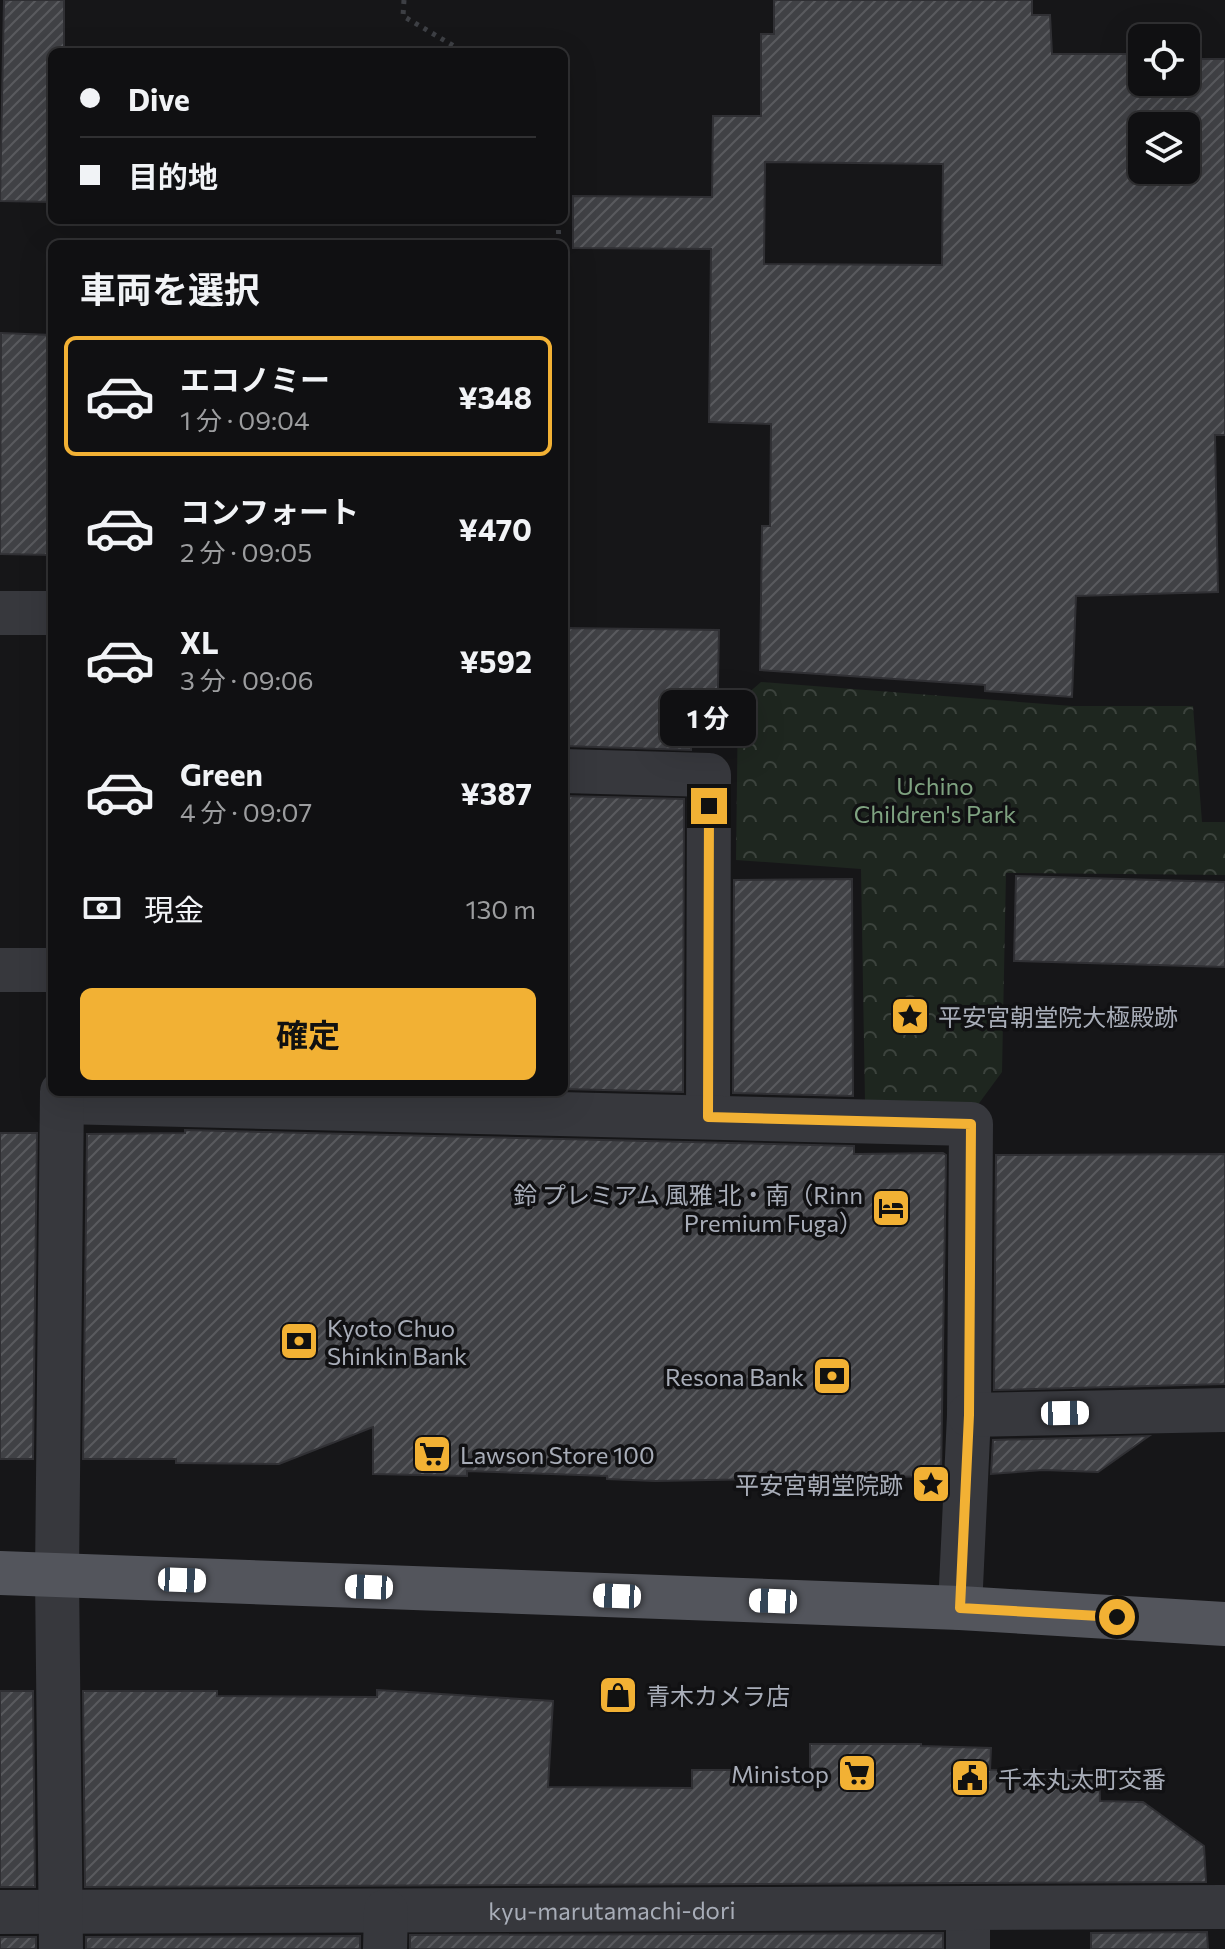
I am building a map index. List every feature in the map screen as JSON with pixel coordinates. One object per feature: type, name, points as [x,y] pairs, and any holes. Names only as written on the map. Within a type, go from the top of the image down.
[{"type":"main road","points":[[0,1573],[960,1608],[1225,1624]]},
{"type":"street","points":[[0,613],[48,613]]},
{"type":"street","points":[[568,771],[709,775],[708,1117]]},
{"type":"street","points":[[0,970],[48,970]]},
{"type":"street","points":[[61,1930],[57,1575],[62,1097],[971,1124],[969,1415],[960,1608]]},
{"type":"street","points":[[969,1415],[1225,1410]]},
{"type":"street","name":"kyu-marutamachi-dori","points":[[0,1912],[61,1930],[968,1929],[1225,1907]]},
{"type":"path","points":[[404,0],[403,16],[457,48]]},
{"type":"green space","name":"Uchino Children's Park","points":[[761,682],[1072,706],[1193,706],[1202,822],[1225,822],[1225,875],[1006,873],[1002,1072],[977,1106],[865,1102],[861,869],[736,860],[738,702]]},
{"type":"building","points":[[4,0],[64,0],[64,48],[48,48],[48,202],[0,201]]},
{"type":"building","points":[[774,0],[1032,0],[1032,15],[1050,15],[1052,54],[1128,54],[1128,96],[1200,96],[1200,59],[1225,59],[1225,435],[1215,435],[1218,592],[1076,596],[1072,697],[985,691],[985,685],[760,670],[762,526],[770,526],[771,424],[709,422],[711,249],[573,248],[573,196],[712,197],[713,116],[761,116],[761,34],[774,34]],"holes":[[[765,162],[943,164],[942,265],[764,264]]]},
{"type":"building","points":[[1,333],[48,335],[48,555],[0,554]]},
{"type":"building","points":[[568,628],[719,630],[717,741],[691,741],[691,750],[568,746]]},
{"type":"building","points":[[568,796],[684,799],[683,1092],[568,1089]]},
{"type":"building","points":[[1016,876],[1225,882],[1225,967],[1014,961]]},
{"type":"building","points":[[852,879],[853,1096],[733,1093],[734,880]]},
{"type":"building","points":[[185,1130],[854,1146],[854,1154],[943,1153],[946,1155],[941,1476],[655,1481],[607,1479],[607,1476],[467,1471],[467,1476],[373,1474],[373,1427],[279,1464],[83,1459],[87,1134],[185,1133]]},
{"type":"building","points":[[0,1133],[37,1133],[33,1459],[0,1459]]},
{"type":"building","points":[[1225,1154],[1225,1384],[994,1390],[996,1155]]},
{"type":"building","points":[[1149,1436],[1098,1472],[1043,1470],[991,1474],[993,1440]]},
{"type":"building","points":[[377,1690],[553,1701],[548,1787],[692,1788],[692,1770],[810,1770],[810,1744],[921,1744],[991,1748],[990,1770],[1099,1771],[1100,1801],[1143,1802],[1204,1846],[1206,1882],[85,1887],[83,1691],[217,1691],[217,1696],[377,1697]]},
{"type":"building","points":[[0,1691],[33,1691],[35,1887],[0,1887]]},
{"type":"building","points":[[1207,1932],[1208,1949],[1091,1949],[1091,1933]]},
{"type":"building","points":[[943,1933],[943,1949],[410,1949],[410,1935]]},
{"type":"building","points":[[360,1936],[360,1949],[86,1949],[86,1937]]},
{"type":"building","points":[[0,1937],[36,1937],[36,1949],[0,1949]]},
{"type":"place","name":"平安宮朝堂院大極殿跡","points":[[910,1016]]},
{"type":"place","name":"鈴 プレミアム 風雅 北・南（Rinn Premium Fuga）","points":[[891,1208]]},
{"type":"place","name":"Kyoto Chuo Shinkin Bank","points":[[299,1341]]},
{"type":"place","name":"Resona Bank","points":[[832,1376]]},
{"type":"place","name":"Lawson Store 100","points":[[432,1454]]},
{"type":"place","name":"平安宮朝堂院跡","points":[[931,1484]]},
{"type":"place","name":"青木カメラ店","points":[[618,1695]]},
{"type":"place","name":"Ministop","points":[[857,1773]]},
{"type":"place","name":"千本丸太町交番","points":[[970,1778]]},
{"type":"route","points":[[709,806],[708,1117],[971,1124],[969,1415],[960,1608],[1117,1617]]}]
